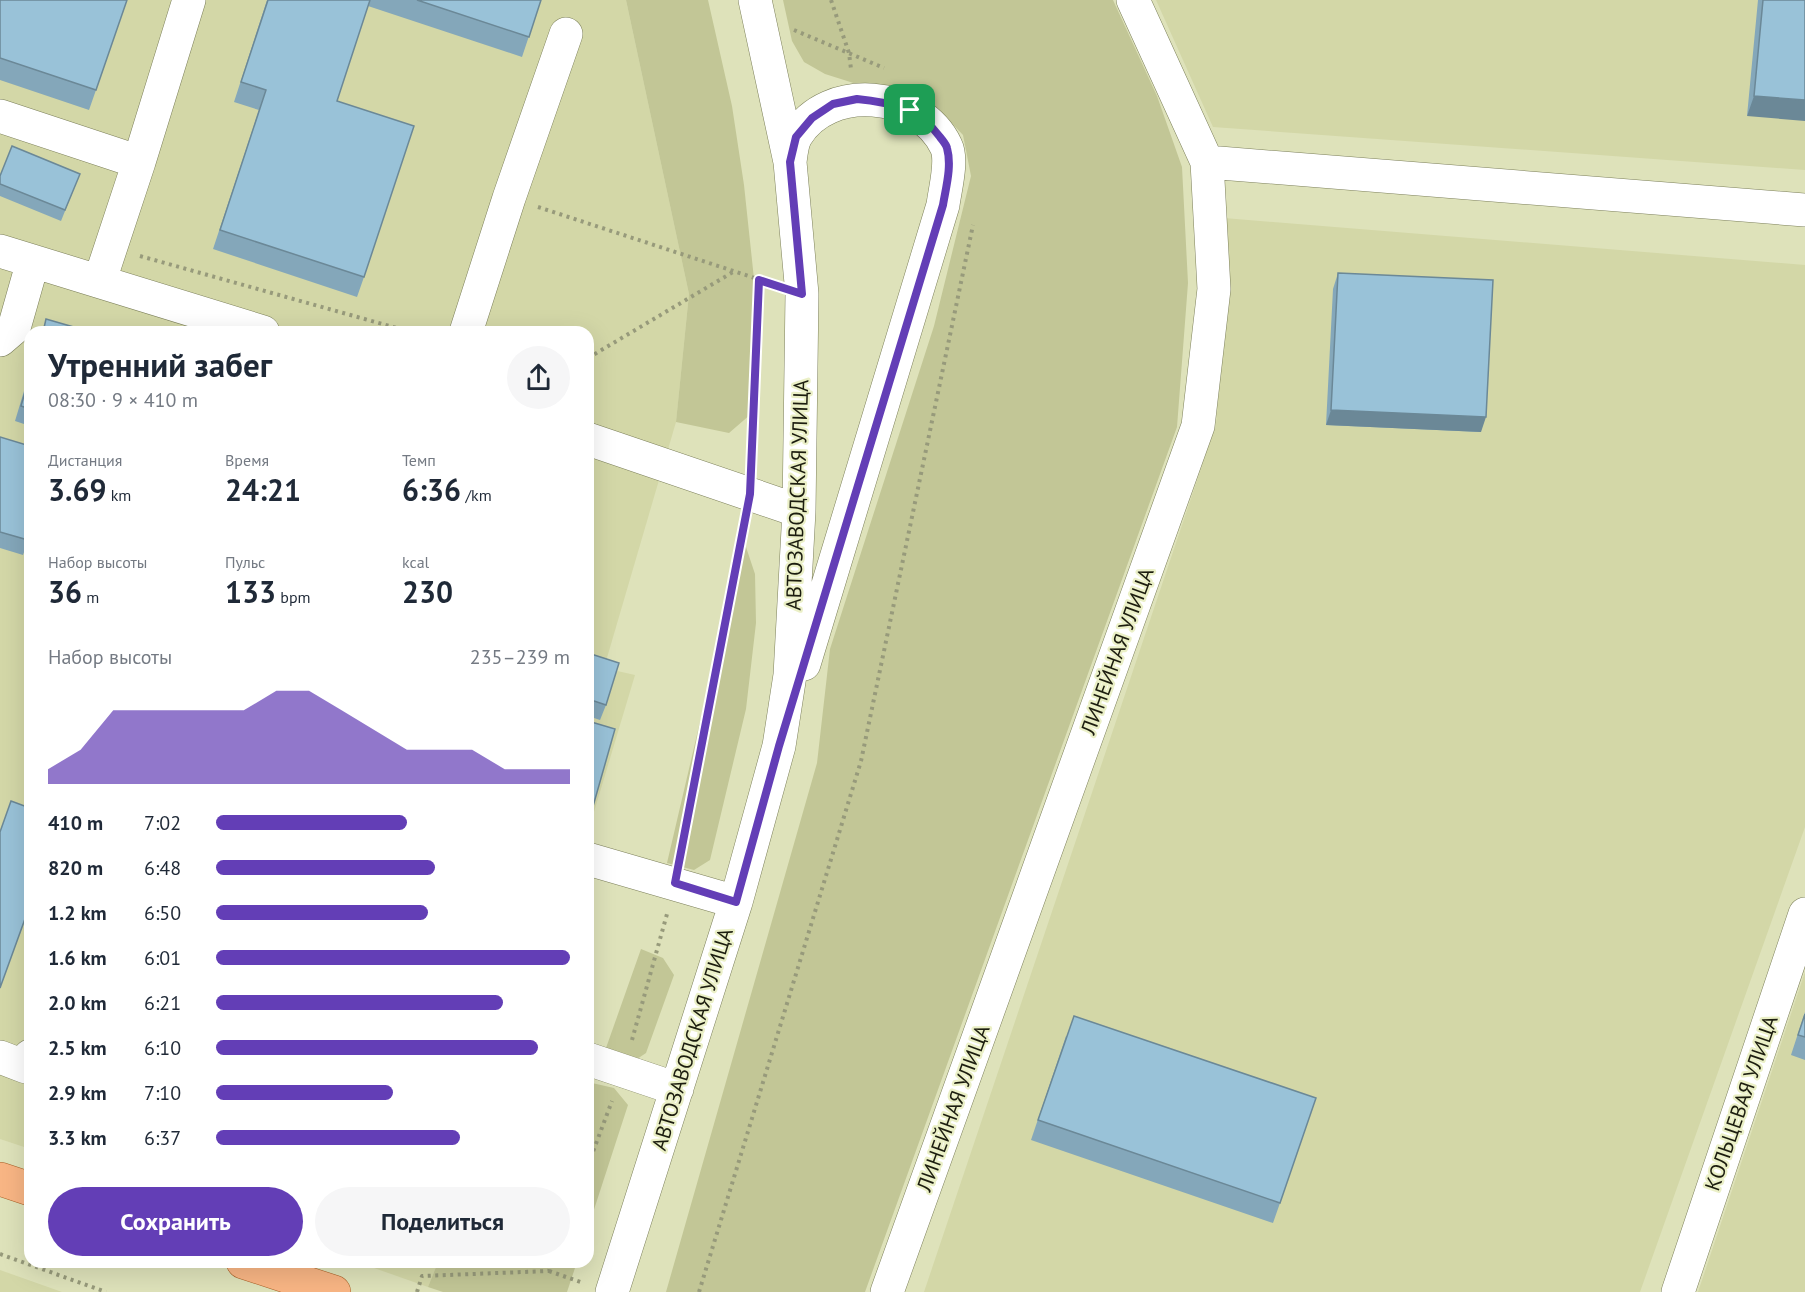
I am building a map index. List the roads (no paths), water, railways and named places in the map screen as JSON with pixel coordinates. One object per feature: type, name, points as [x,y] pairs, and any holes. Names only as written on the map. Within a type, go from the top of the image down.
[{"type":"main road","points":[[0,1179],[24,1187]]},
{"type":"main road","points":[[261,1268],[334,1292]]},
{"type":"street","points":[[100,280],[189,0]]},
{"type":"street","name":"ЛИНЕЙНАЯ УЛИЦА","points":[[887,1292],[1198,426],[1214,289],[1207,162],[1133,0]]},
{"type":"street","name":"АВТОЗАВОДСКАЯ УЛИЦА","points":[[600,1288],[677,1089],[736,902],[779,746],[790,675],[800,511],[802,294],[790,162],[757,8]]},
{"type":"street","points":[[468,326],[509,198],[566,34]]},
{"type":"street","points":[[779,746],[943,205],[948,172],[947,147],[932,126],[910,110],[882,102],[857,99],[833,104],[812,118],[796,137],[790,162]]},
{"type":"street","points":[[0,116],[139,162]]},
{"type":"street","points":[[1207,162],[1805,210]]},
{"type":"street","points":[[0,251],[244,326]]},
{"type":"street","points":[[0,340],[14,328],[33,261]]},
{"type":"street","points":[[594,441],[800,511]]},
{"type":"street","points":[[594,861],[736,902]]},
{"type":"street","name":"КОЛЬЦЕВАЯ УЛИЦА","points":[[1678,1292],[1805,915]]},
{"type":"street","points":[[0,1057],[24,1066]]},
{"type":"street","points":[[594,1061],[677,1089]]}]
